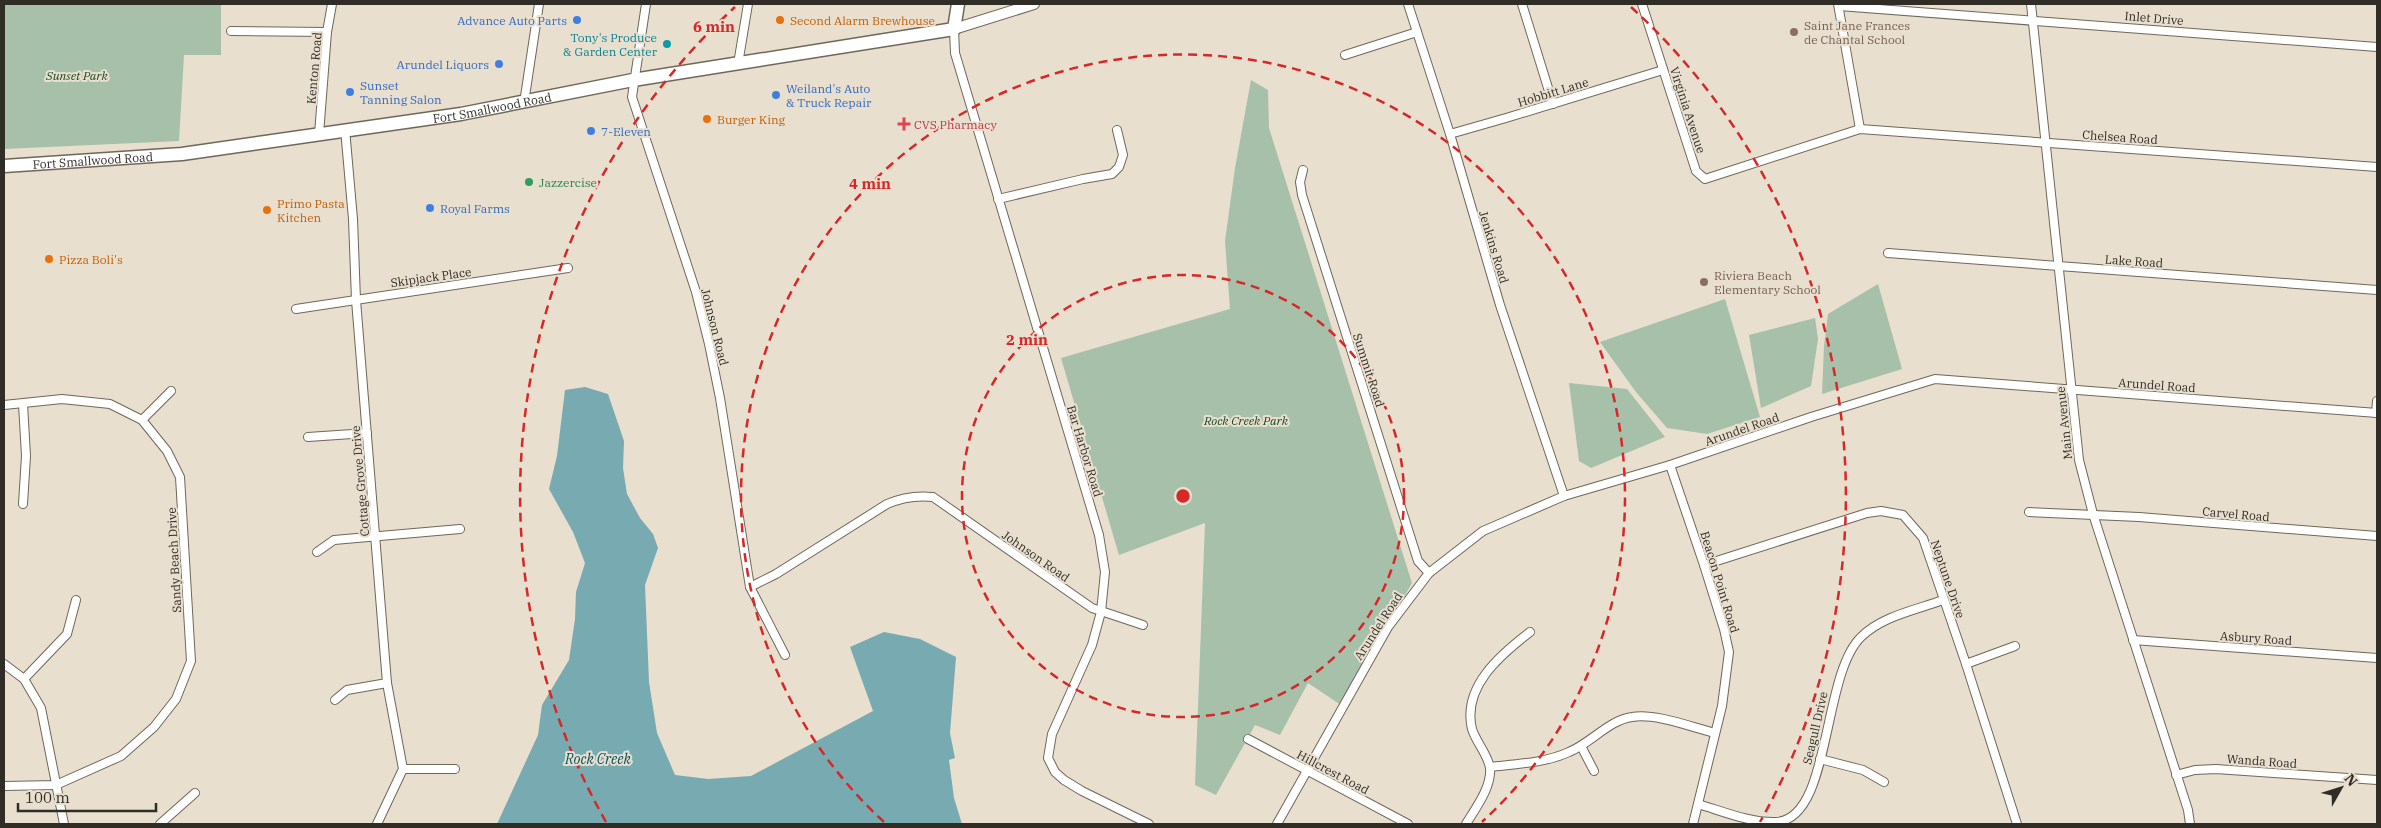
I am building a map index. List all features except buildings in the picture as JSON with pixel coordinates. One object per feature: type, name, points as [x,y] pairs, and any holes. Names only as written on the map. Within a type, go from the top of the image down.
[{"type":"main road","points":[[954,30],[958,4]]},
{"type":"main road","name":"Fort Smallwood Road","points":[[4,166],[159,157],[524,103],[633,80],[954,30]]},
{"type":"street","name":"Kenton Road","points":[[319,134],[327,32],[332,4]]},
{"type":"street","points":[[524,103],[539,4]]},
{"type":"street","name":"Johnson Road","points":[[646,4],[633,80],[632,97],[696,292],[709,344],[720,398],[750,587],[785,655]]},
{"type":"street","points":[[738,64],[748,4]]},
{"type":"street","points":[[954,30],[1034,4]]},
{"type":"street","name":"Jenkins Road","points":[[1408,4],[1450,134],[1480,239],[1564,496]]},
{"type":"street","points":[[1522,4],[1553,104]]},
{"type":"street","name":"Virginia Avenue","points":[[1642,4],[1696,171],[1705,179],[1860,129]]},
{"type":"street","name":"Main Avenue","points":[[2031,4],[2079,460],[2190,824]]},
{"type":"street","points":[[1839,5],[1860,129]]},
{"type":"street","name":"Inlet Drive","points":[[1839,5],[1967,17],[2033,20],[2377,48]]},
{"type":"street","name":"Bar Harbor Road","points":[[954,30],[955,52],[1099,534],[1104,572],[1101,612],[1092,645],[1052,734],[1048,758],[1055,772],[1064,780],[1149,824]]},
{"type":"street","points":[[231,31],[327,32]]},
{"type":"street","points":[[1345,55],[1417,32]]},
{"type":"street","name":"Hobbitt Lane","points":[[1450,134],[1663,70]]},
{"type":"street","name":"Cottage Grove Drive","points":[[345,129],[353,219],[356,300],[387,682],[403,769]]},
{"type":"street","name":"Chelsea Road","points":[[1860,129],[2377,167]]},
{"type":"street","points":[[998,199],[1112,174],[1119,167],[1123,155],[1116,130]]},
{"type":"street","name":"Summit Road","points":[[1303,170],[1300,182],[1302,195],[1418,561],[1429,573]]},
{"type":"street","name":"Lake Road","points":[[1888,253],[2377,290]]},
{"type":"street","name":"Skipjack Place","points":[[296,309],[568,268]]},
{"type":"street","name":"Arundel Road","points":[[1277,824],[1388,627],[1429,573],[1482,531],[1564,496],[1670,466],[1811,417],[1935,379],[2377,413]]},
{"type":"street","points":[[142,420],[171,391]]},
{"type":"street","name":"Sandy Beach Drive","points":[[4,405],[62,399],[110,404],[142,420],[167,451],[180,477],[191,661],[176,699],[154,727],[122,756],[56,785]]},
{"type":"street","points":[[2377,401],[2377,413]]},
{"type":"street","points":[[23,404],[26,456],[23,504]]},
{"type":"street","points":[[308,437],[367,433]]},
{"type":"street","name":"Beacon Point Road","points":[[1670,466],[1704,565],[1724,629],[1729,652],[1725,686],[1693,824]]},
{"type":"street","name":"Johnson Road","points":[[750,587],[776,574],[887,504],[903,497],[919,495],[933,497],[1092,608],[1143,624]]},
{"type":"street","name":"Neptune Drive","points":[[1704,565],[1867,514],[1881,511],[1903,515],[1923,538],[1966,664],[2017,824]]},
{"type":"street","name":"Carvel Road","points":[[2029,512],[2094,514],[2377,536]]},
{"type":"street","points":[[317,552],[334,540],[460,529]]},
{"type":"street","points":[[24,679],[67,634],[76,600]]},
{"type":"street","name":"Seagull Drive","points":[[1698,804],[1760,821],[1777,822],[1788,819],[1798,813],[1806,803],[1812,790],[1836,685],[1850,649],[1873,626],[1944,600]]},
{"type":"street","points":[[1466,824],[1485,788],[1490,767],[1473,731],[1470,704],[1484,677],[1495,662],[1530,632]]},
{"type":"street","name":"Asbury Road","points":[[2133,640],[2377,658]]},
{"type":"street","points":[[1966,664],[2015,646]]},
{"type":"street","points":[[4,664],[24,679],[41,708],[64,824]]},
{"type":"street","points":[[334,700],[347,690],[387,682]]},
{"type":"street","points":[[1490,767],[1557,757],[1581,746],[1611,725],[1632,717],[1652,717],[1715,733]]},
{"type":"street","name":"Hillcrest Road","points":[[1248,739],[1408,824]]},
{"type":"street","points":[[1581,746],[1594,771]]},
{"type":"street","points":[[1820,758],[1863,770],[1884,782]]},
{"type":"street","points":[[377,824],[403,769],[455,769]]},
{"type":"street","name":"Wanda Road","points":[[2176,775],[2195,770],[2216,769],[2377,780]]},
{"type":"street","points":[[4,786],[56,785]]},
{"type":"street","points":[[160,824],[195,793]]},
{"type":"green space","name":"Sunset Park","points":[[4,4],[221,4],[221,55],[184,55],[179,141],[4,149]]},
{"type":"green space","name":"Rock Creek Park","points":[[1251,80],[1268,90],[1269,128],[1412,583],[1341,705],[1308,683],[1280,735],[1255,725],[1216,795],[1195,785],[1205,523],[1119,555],[1061,358],[1230,309],[1225,241],[1235,168]]},
{"type":"green space","points":[[1878,284],[1902,369],[1822,394],[1824,346],[1828,314]]},
{"type":"green space","points":[[1725,299],[1760,417],[1707,434],[1667,428],[1636,392],[1600,342]]},
{"type":"green space","points":[[1815,318],[1818,339],[1811,386],[1761,408],[1749,335]]},
{"type":"green space","points":[[1569,383],[1627,389],[1665,437],[1591,468],[1579,461]]},
{"type":"water","name":"Rock Creek","points":[[585,387],[608,394],[624,441],[623,468],[627,494],[640,518],[653,534],[658,548],[645,585],[649,682],[657,733],[675,775],[708,779],[751,776],[873,711],[850,647],[884,632],[920,639],[956,657],[950,733],[955,758],[949,760],[954,798],[962,824],[497,824],[538,735],[542,705],[569,660],[575,619],[576,592],[585,563],[573,532],[549,489],[557,456],[565,390]]},
{"type":"place","name":"Advance Auto Parts","points":[[577,20]]},
{"type":"place","name":"Second Alarm Brewhouse","points":[[780,20]]},
{"type":"place","name":"Saint Jane Frances de Chantal School","points":[[1794,32]]},
{"type":"place","name":"Tony's Produce & Garden Center","points":[[667,44]]},
{"type":"place","name":"Arundel Liquors","points":[[499,64]]},
{"type":"place","name":"Sunset Tanning Salon","points":[[350,92]]},
{"type":"place","name":"Weiland's Auto & Truck Repair","points":[[776,95]]},
{"type":"place","name":"Burger King","points":[[707,119]]},
{"type":"place","name":"CVS Pharmacy","points":[[904,124]]},
{"type":"place","name":"7-Eleven","points":[[591,131]]},
{"type":"place","name":"Jazzercise","points":[[529,182]]},
{"type":"place","name":"Royal Farms","points":[[430,208]]},
{"type":"place","name":"Primo Pasta Kitchen","points":[[267,210]]},
{"type":"place","name":"Pizza Boli's","points":[[49,259]]},
{"type":"place","name":"Riviera Beach Elementary School","points":[[1704,282]]}]
